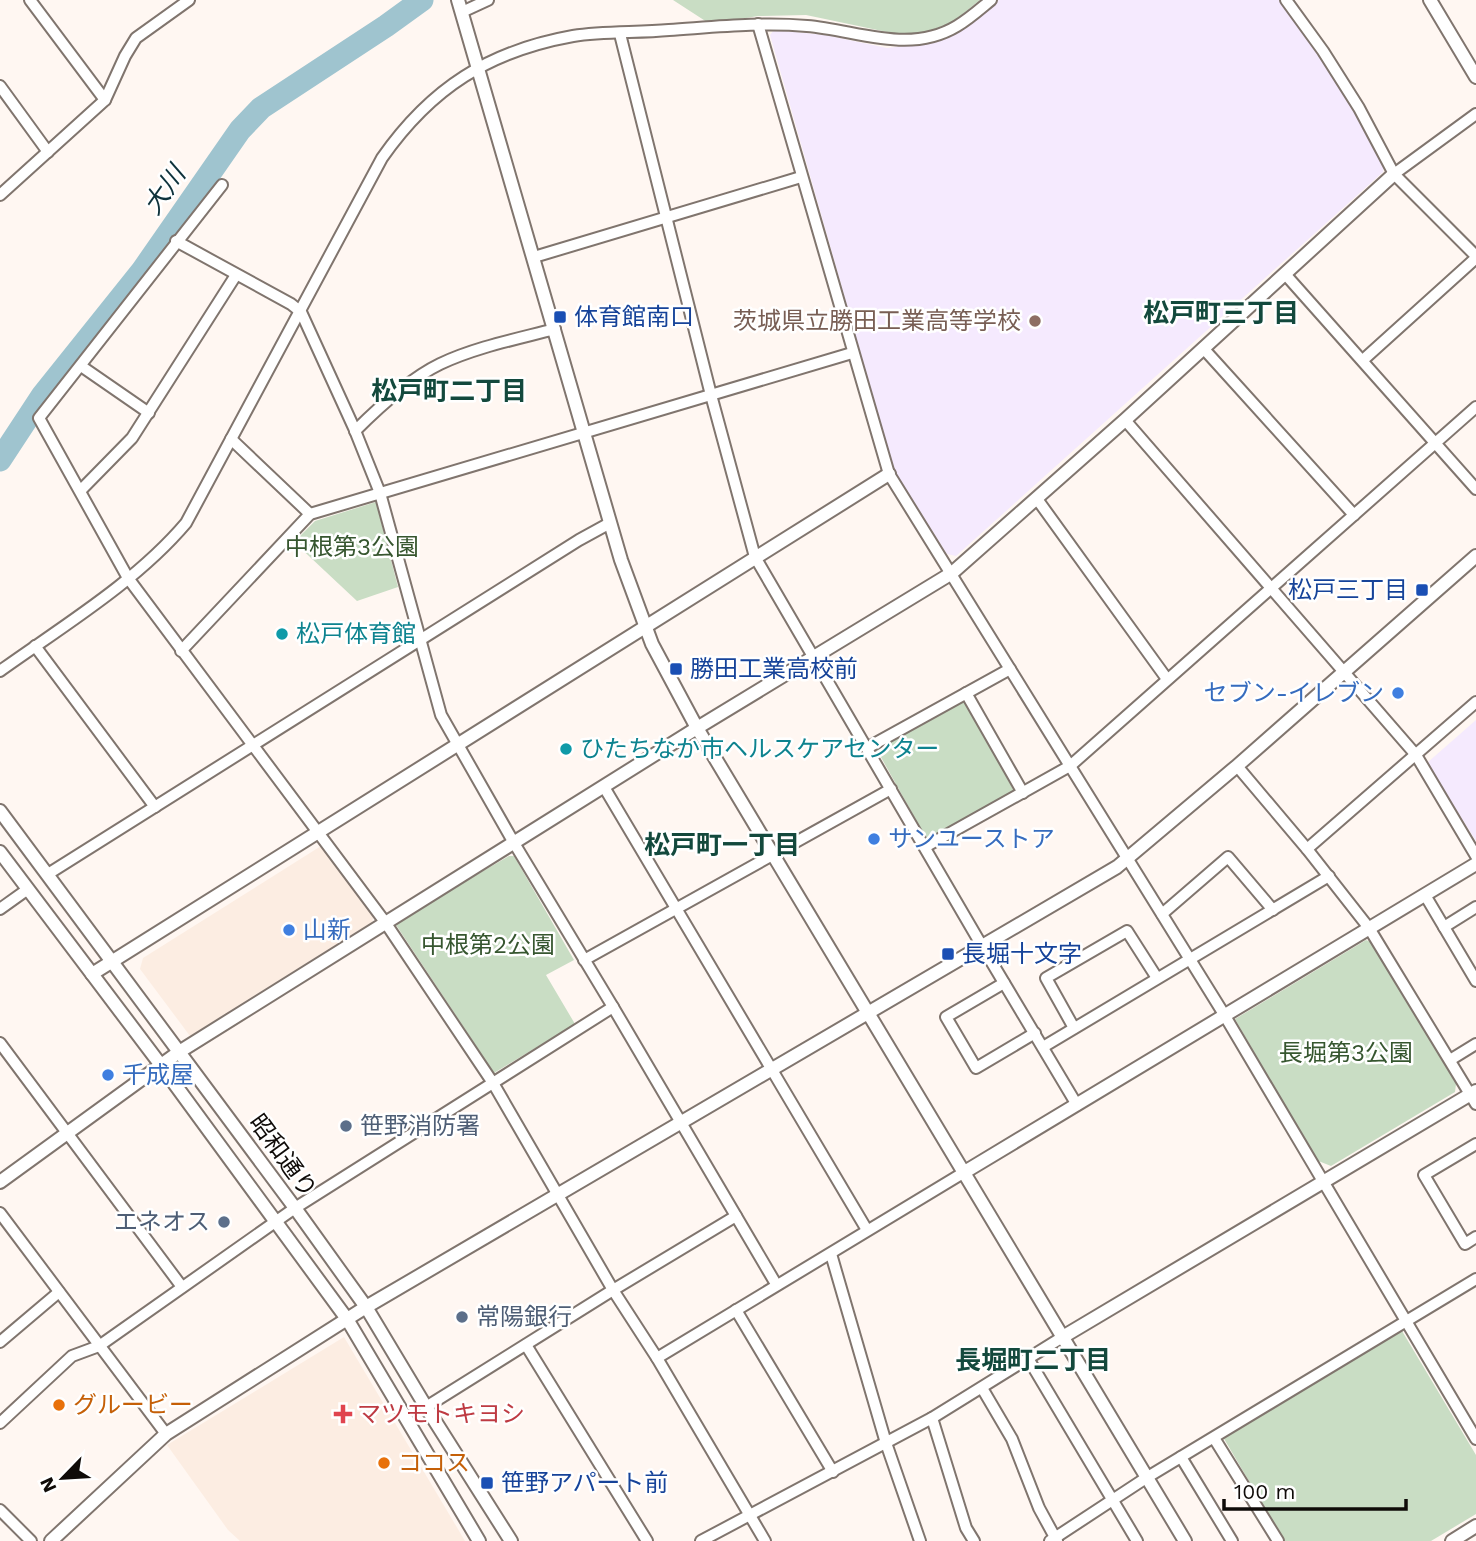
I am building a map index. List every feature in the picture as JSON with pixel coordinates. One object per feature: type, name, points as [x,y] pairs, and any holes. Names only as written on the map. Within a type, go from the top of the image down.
[{"type":"street","points":[[30,0],[105,100]]},
{"type":"street","points":[[0,195],[105,100],[136,38],[189,0]]},
{"type":"street","points":[[488,0],[460,6],[610,523],[644,626],[696,728],[1185,1541]]},
{"type":"street","points":[[0,671],[128,578],[154,557],[186,523],[382,158],[400,132],[435,99],[478,67],[501,56],[576,36],[758,24],[808,26],[904,42],[936,35],[956,26],[991,0]]},
{"type":"street","points":[[1286,0],[1359,108],[1394,174],[1476,257],[1363,360]]},
{"type":"street","points":[[1430,0],[1476,77]]},
{"type":"street","points":[[758,24],[889,474],[1225,1016],[1476,1438]]},
{"type":"street","points":[[620,34],[710,395],[755,557],[1077,1105]]},
{"type":"street","points":[[0,86],[48,152]]},
{"type":"street","points":[[0,1182],[160,1064],[696,728],[952,573],[1125,420],[1394,174],[1476,114]]},
{"type":"street","points":[[534,257],[802,177]]},
{"type":"street","points":[[222,185],[39,418],[128,578],[384,922],[492,1083],[765,1541]]},
{"type":"street","points":[[176,241],[301,312],[380,493],[441,715],[776,1284]]},
{"type":"street","points":[[1285,274],[1476,489]]},
{"type":"street","points":[[81,490],[132,439],[236,275]]},
{"type":"street","points":[[355,431],[382,404],[438,365],[475,350],[555,328]]},
{"type":"street","points":[[1203,348],[1354,515]]},
{"type":"street","points":[[181,651],[310,514],[852,353]]},
{"type":"street","points":[[81,366],[149,413]]},
{"type":"street","points":[[925,847],[1070,766],[1476,407]]},
{"type":"street","points":[[1125,420],[1416,755],[1476,856]]},
{"type":"street","points":[[232,439],[310,514]]},
{"type":"street","points":[[92,974],[889,474]]},
{"type":"street","points":[[1037,499],[1167,679]]},
{"type":"street","points":[[48,874],[610,523]]},
{"type":"street","points":[[51,1541],[166,1434],[347,1319],[1129,859],[1476,556]]},
{"type":"street","points":[[35,646],[155,807]]},
{"type":"street","points":[[867,748],[1010,669]]},
{"type":"street","points":[[966,693],[1023,793]]},
{"type":"street","points":[[1307,849],[1476,702]]},
{"type":"street","points":[[701,1541],[932,1418],[1061,1338],[1474,1096],[1369,928],[1237,766]]},
{"type":"street","points":[[604,787],[867,1230]]},
{"type":"street","points":[[584,960],[891,789]]},
{"type":"street","name":"昭和通り","points":[[0,811],[366,1307],[511,1541]]},
{"type":"street","name":"昭和通り","points":[[0,852],[347,1319],[479,1541]]},
{"type":"street","points":[[1162,915],[1228,857],[1273,909]]},
{"type":"street","points":[[657,1358],[1476,864]]},
{"type":"street","points":[[1043,1047],[1329,876]]},
{"type":"street","points":[[0,909],[28,889]]},
{"type":"street","points":[[1425,895],[1476,981]]},
{"type":"street","points":[[1444,927],[1476,907]]},
{"type":"street","points":[[1074,1028],[1046,978],[1127,931],[1157,978]]},
{"type":"street","points":[[1004,983],[946,1017],[976,1068],[1035,1033]]},
{"type":"street","points":[[0,1423],[72,1356],[99,1346],[275,1221],[613,1007]]},
{"type":"street","points":[[0,1043],[182,1287]]},
{"type":"street","points":[[1450,1060],[1476,1044]]},
{"type":"street","points":[[1476,1144],[1424,1175],[1465,1244],[1476,1237]]},
{"type":"street","points":[[0,1213],[166,1434]]},
{"type":"street","points":[[426,1407],[736,1216]]},
{"type":"street","points":[[831,1254],[886,1443],[920,1541]]},
{"type":"street","points":[[982,1388],[1012,1439],[1054,1540],[1146,1478],[1476,1279]]},
{"type":"street","points":[[0,1342],[59,1292]]},
{"type":"street","points":[[736,1310],[833,1472]]},
{"type":"street","points":[[526,1345],[647,1541]]},
{"type":"street","points":[[1029,1360],[1137,1541]]},
{"type":"street","points":[[932,1418],[966,1528],[974,1541]]},
{"type":"street","points":[[1214,1438],[1278,1541]]},
{"type":"street","points":[[1181,1457],[1232,1541]]},
{"type":"street","points":[[0,1510],[31,1541]]},
{"type":"street","points":[[1452,1541],[1476,1526]]},
{"type":"shaded area","name":"茨城県立勝田工業高等学校","points":[[999,0],[1279,0],[1332,75],[1384,164],[1383,172],[956,556],[947,554],[894,470],[770,35],[774,30],[825,35],[887,48],[914,45],[943,39],[956,33]]},
{"type":"shaded area","points":[[1476,720],[1476,841],[1427,763]]},
{"type":"shaded area","points":[[321,846],[374,914],[372,922],[190,1036],[140,969],[143,958]]},
{"type":"shaded area","points":[[344,1337],[465,1541],[240,1541],[228,1530],[167,1445]]},
{"type":"green space","points":[[673,0],[980,0],[953,22],[906,36],[806,15],[758,16],[710,24]]},
{"type":"green space","name":"中根第3公園","points":[[376,502],[398,587],[357,601],[294,542],[315,521]]},
{"type":"green space","points":[[965,701],[1014,791],[927,840],[877,750]]},
{"type":"green space","name":"中根第2公園","points":[[509,856],[514,856],[574,960],[546,975],[575,1024],[494,1073],[396,925],[399,920]]},
{"type":"green space","name":"長堀第3公園","points":[[1366,940],[1373,943],[1456,1084],[1455,1092],[1331,1166],[1316,1160],[1235,1019]]},
{"type":"green space","points":[[1402,1331],[1476,1455],[1476,1514],[1431,1541],[1284,1541],[1223,1437]]},
{"type":"waterway","name":"大川","points":[[0,460],[42,396],[142,271],[240,130],[261,108],[422,0]]},
{"type":"place","name":"体育館南口","points":[[560,317]]},
{"type":"place","name":"茨城県立勝田工業高等学校","points":[[1035,321]]},
{"type":"place","name":"松戸三丁目","points":[[1422,590]]},
{"type":"place","name":"松戸体育館","points":[[282,634]]},
{"type":"place","name":"勝田工業高校前","points":[[676,669]]},
{"type":"place","name":"セブン-イレブン","points":[[1398,693]]},
{"type":"place","name":"ひたちなか市ヘルスケアセンター","points":[[566,749]]},
{"type":"place","name":"サンユーストア","points":[[874,839]]},
{"type":"place","name":"山新","points":[[289,930]]},
{"type":"place","name":"長堀十文字","points":[[948,954]]},
{"type":"place","name":"千成屋","points":[[108,1075]]},
{"type":"place","name":"笹野消防署","points":[[346,1126]]},
{"type":"place","name":"エネオス","points":[[224,1222]]},
{"type":"place","name":"常陽銀行","points":[[462,1317]]},
{"type":"place","name":"グルービー","points":[[59,1405]]},
{"type":"place","name":"マツモトキヨシ","points":[[343,1414]]},
{"type":"place","name":"ココス","points":[[384,1463]]},
{"type":"place","name":"笹野アパート前","points":[[487,1483]]},
{"type":"district","name":"松戸町三丁目","points":[[1221,313]]},
{"type":"district","name":"松戸町二丁目","points":[[449,391]]},
{"type":"district","name":"松戸町一丁目","points":[[722,845]]},
{"type":"district","name":"長堀町二丁目","points":[[1033,1360]]}]
